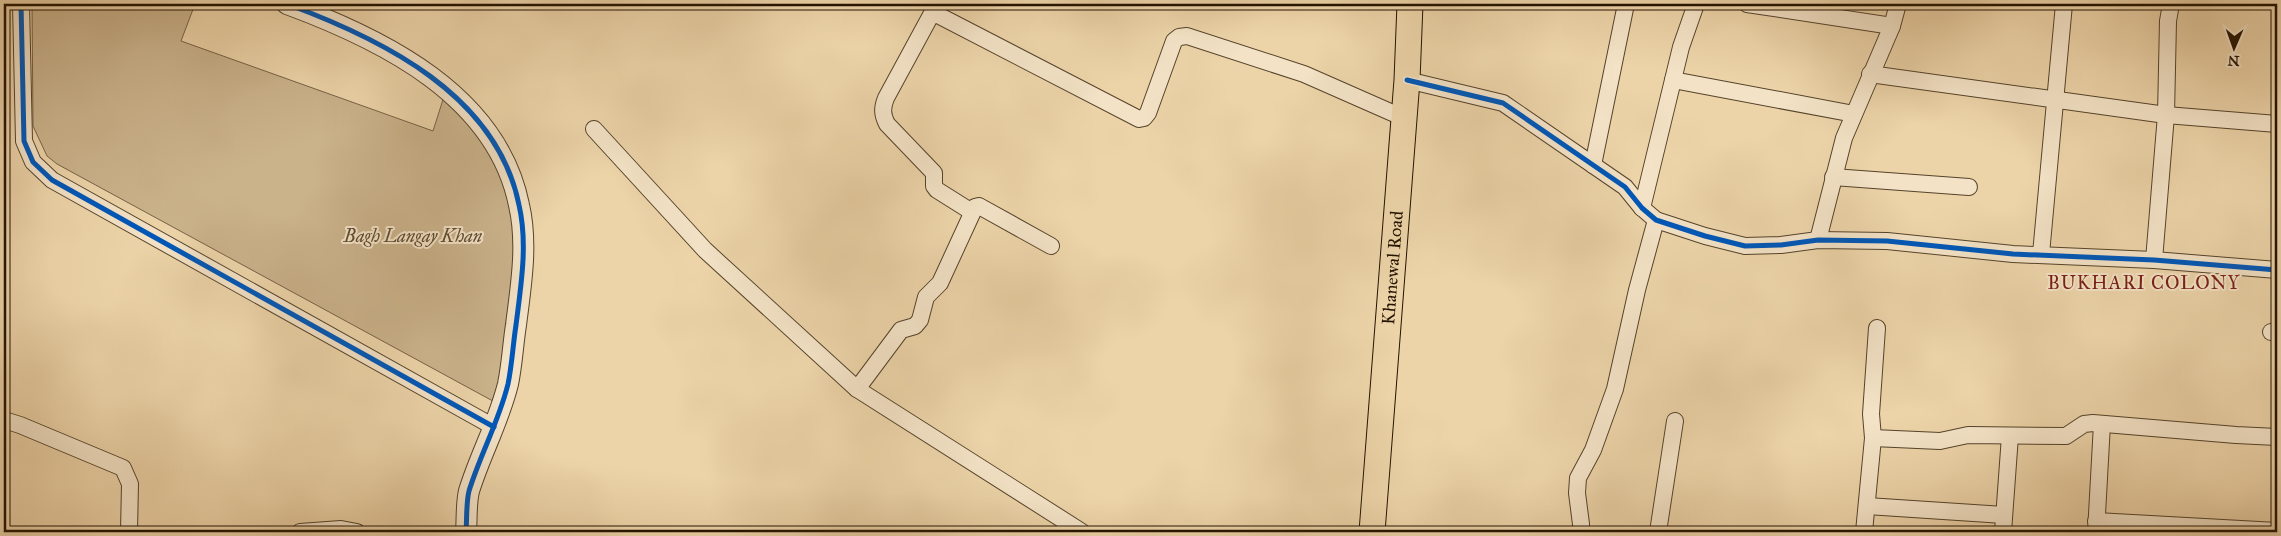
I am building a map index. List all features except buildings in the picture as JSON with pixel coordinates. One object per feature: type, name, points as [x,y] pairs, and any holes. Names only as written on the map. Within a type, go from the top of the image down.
[{"type":"main road","name":"Khanewal Road","points":[[1372,532],[1407,80],[1410,4]]},
{"type":"street","points":[[21,4],[24,141],[33,162],[52,180],[494,427]]},
{"type":"street","points":[[1593,165],[1626,4]]},
{"type":"street","points":[[1642,208],[1681,46],[1696,4]]},
{"type":"street","points":[[1747,4],[1892,26]]},
{"type":"street","points":[[1818,240],[1833,177],[1854,114],[1892,26],[1898,4]]},
{"type":"street","points":[[2041,254],[2064,4]]},
{"type":"street","points":[[2154,260],[2166,115],[2168,21],[2171,4]]},
{"type":"street","points":[[295,5],[383,46],[427,72],[475,116],[503,159],[513,181],[520,206],[524,266],[508,383],[494,427],[469,493],[466,532]]},
{"type":"street","points":[[972,212],[937,190],[934,186],[934,173],[887,124],[883,116],[882,107],[886,98],[936,8],[1138,119],[1144,118],[1148,113],[1174,40],[1187,36],[1304,74],[1404,118]]},
{"type":"street","points":[[1870,74],[2166,115],[2277,124]]},
{"type":"street","points":[[1407,80],[1503,103],[1625,187],[1642,208],[1656,220],[1705,236],[1745,246],[1781,245],[1818,240],[1887,241],[2013,254],[2154,260],[2277,270]]},
{"type":"street","points":[[1673,80],[1854,114]]},
{"type":"street","points":[[594,129],[705,250],[857,389],[1082,532]]},
{"type":"street","points":[[1833,177],[1969,187]]},
{"type":"street","points":[[857,389],[901,330],[915,326],[920,320],[926,296],[940,283],[975,207],[979,206],[1051,246]]},
{"type":"street","points":[[1581,532],[1582,524],[1576,493],[1578,478],[1594,450],[1615,389],[1637,290],[1656,220]]},
{"type":"street","points":[[1864,532],[1873,438],[1871,414],[1877,328]]},
{"type":"street","points":[[4,420],[123,468],[130,484],[129,532]]},
{"type":"street","points":[[1658,532],[1675,421]]},
{"type":"street","points":[[1873,438],[1940,441],[1968,435],[2066,436],[2084,424],[2277,437]]},
{"type":"street","points":[[2102,424],[2096,527],[2277,531]]},
{"type":"street","points":[[2003,532],[2010,436]]},
{"type":"street","points":[[1867,506],[2004,515]]},
{"type":"street","points":[[300,532],[341,529],[356,532]]},
{"type":"green space","name":"Bagh Langay Khan","points":[[32,4],[195,4],[181,41],[433,131],[446,90],[475,116],[520,206],[502,406],[57,164],[47,156],[33,126]]},
{"type":"cycle path","points":[[21,4],[24,141],[33,162],[52,180],[494,427]]},
{"type":"cycle path","points":[[287,4],[360,35],[396,54],[430,76],[461,102],[487,132],[507,166],[522,220],[523,265],[520,295],[508,384],[500,411],[469,491],[466,532]]},
{"type":"cycle path","points":[[1407,80],[1503,103],[1625,187],[1642,208],[1656,220],[1705,236],[1745,246],[1781,245],[1818,240],[1887,241],[2013,254],[2154,260],[2277,270]]},
{"type":"district","name":"BUKHARI COLONY","points":[[2144,282]]}]
